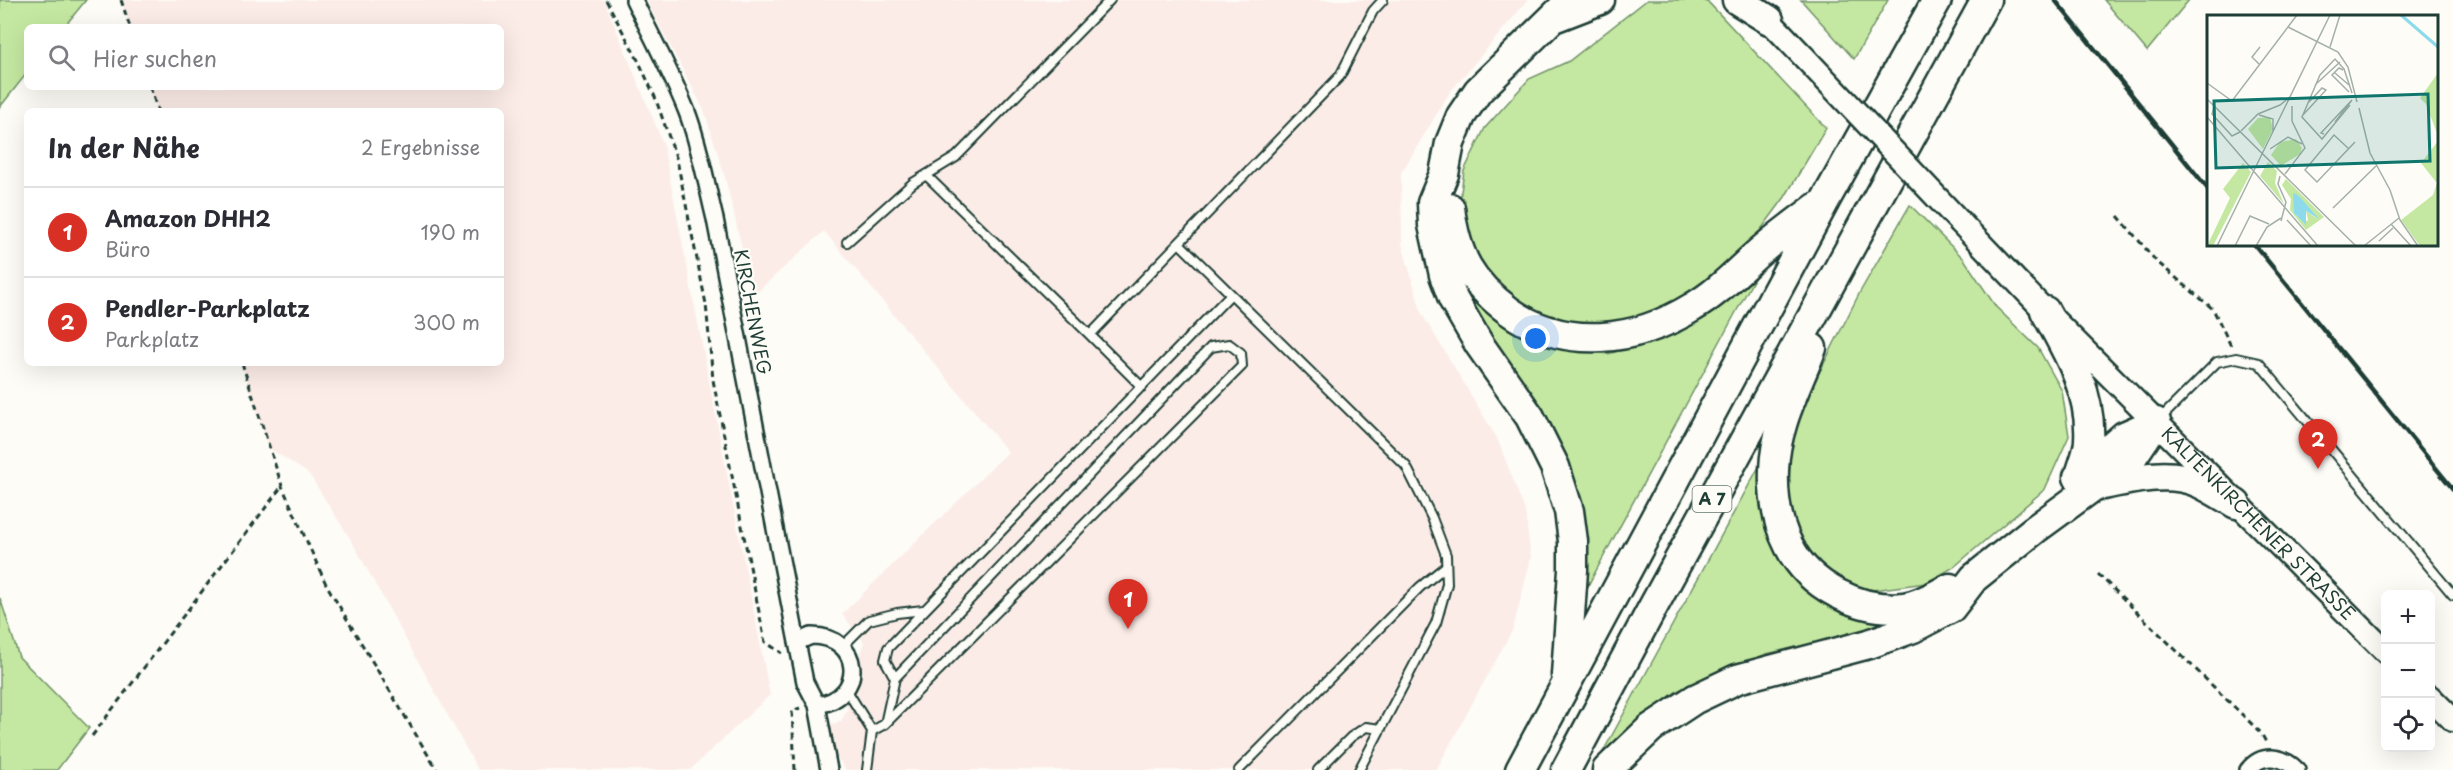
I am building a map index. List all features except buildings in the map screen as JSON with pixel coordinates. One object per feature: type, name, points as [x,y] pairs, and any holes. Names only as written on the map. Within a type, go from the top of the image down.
[{"type":"highway","points":[[1566,683],[1573,570],[1573,541],[1569,511],[1559,478],[1544,442],[1530,417],[1479,344],[1453,298],[1444,275],[1433,225],[1432,203],[1444,174],[1450,143],[1461,116],[1478,91],[1564,8],[1581,0]]},
{"type":"highway","points":[[1564,8],[1600,0]]},
{"type":"highway","points":[[1737,0],[1759,7]]},
{"type":"highway","name":"A 7","points":[[1520,770],[1826,199],[1937,0]]},
{"type":"highway","name":"A 7","points":[[1566,770],[1986,0]]},
{"type":"highway","points":[[1444,174],[1453,236],[1469,273],[1494,300],[1522,320],[1561,335],[1587,339],[1613,337],[1639,331],[1667,321],[1694,307],[1736,276],[1756,255],[1826,199]]},
{"type":"highway","points":[[1860,229],[1782,423],[1774,470],[1777,514],[1789,546],[1808,572],[1833,591],[1862,603],[1883,607],[1905,607],[1922,602],[1974,578]]},
{"type":"highway","points":[[2045,311],[2076,368],[2088,407],[2090,441],[2087,481]]},
{"type":"highway","points":[[1607,770],[1651,728],[1695,699],[1737,679],[1869,644],[1913,628],[1951,608],[1974,578],[2034,530],[2087,481],[2124,436],[2156,422]]},
{"type":"highway","points":[[2087,481],[2172,476],[2197,482],[2236,504]]},
{"type":"main road","name":"KALTENKIRCHENER STRASSE","points":[[1759,7],[2045,311],[2381,648]]},
{"type":"main road","points":[[2431,698],[2452,716]]},
{"type":"street","name":"KIRCHENWEG","points":[[634,0],[674,81],[700,158],[715,219],[801,664],[805,682],[816,704],[829,770]]},
{"type":"street","points":[[797,642],[811,636],[834,639],[843,646],[849,656],[852,667],[851,679],[846,689],[838,698],[828,703],[816,704]]},
{"type":"street","points":[[2248,770],[2252,765],[2271,757],[2287,760],[2297,770]]},
{"type":"lane","points":[[847,242],[913,183],[956,157],[1110,0]]},
{"type":"lane","points":[[1090,335],[1340,76],[1373,11],[1383,0]]},
{"type":"lane","points":[[926,175],[1142,387]]},
{"type":"lane","points":[[1179,243],[1406,466],[1432,518],[1446,555],[1447,584],[1436,623],[1359,770]]},
{"type":"lane","points":[[895,678],[885,660],[888,648],[1231,294]]},
{"type":"lane","points":[[872,731],[885,724],[1242,366],[1241,353],[1229,344],[1211,347],[895,678],[885,724]]},
{"type":"lane","points":[[2156,422],[2217,362],[2236,358],[2259,363],[2453,595]]},
{"type":"lane","points":[[1239,770],[1420,587],[1446,566]]},
{"type":"lane","points":[[843,646],[869,620],[923,610]]},
{"type":"lane","points":[[846,689],[872,731],[867,770]]},
{"type":"lane","points":[[1318,770],[1351,737],[1366,727],[1380,729]]},
{"type":"path","points":[[121,0],[129,24]]},
{"type":"path","points":[[606,0],[643,71],[677,160],[706,304],[713,380],[765,642],[801,664]]},
{"type":"path","points":[[151,90],[157,108]]},
{"type":"path","points":[[2118,216],[2156,261],[2212,309],[2236,358]]},
{"type":"path","points":[[243,366],[282,486],[326,584],[437,770]]},
{"type":"path","points":[[92,736],[282,486]]},
{"type":"path","points":[[2098,574],[2261,733],[2269,746],[2271,757]]},
{"type":"path","points":[[795,770],[792,711],[816,704]]},
{"type":"shaded area","points":[[121,0],[604,0],[663,143],[770,695],[690,770],[478,770],[351,540],[309,474],[269,448],[242,366],[504,366],[504,108],[157,108],[151,90],[504,90],[504,24],[129,24]]},
{"type":"shaded area","points":[[646,0],[1528,0],[1450,92],[1401,173],[1402,244],[1422,314],[1497,438],[1525,511],[1531,558],[1513,629],[1436,770],[846,770],[836,756],[827,726],[841,721],[848,709],[842,702],[864,642],[842,614],[1008,452],[824,231],[756,293],[746,265],[725,177],[704,110]]},
{"type":"green space","points":[[0,0],[86,0],[66,24],[24,24],[24,77],[0,107]]},
{"type":"green space","points":[[1647,0],[1702,0],[1709,3],[1826,128],[1785,197],[1748,247],[1707,283],[1649,315],[1604,325],[1567,327],[1532,311],[1493,279],[1471,246],[1460,199],[1464,171],[1485,128],[1529,79],[1569,61]]},
{"type":"green space","points":[[1801,0],[1888,0],[1854,59]]},
{"type":"green space","points":[[2104,0],[2189,0],[2147,51]]},
{"type":"green space","points":[[1910,205],[1964,259],[1996,307],[2038,348],[2062,391],[2069,436],[2045,489],[1954,567],[1926,583],[1865,591],[1819,568],[1797,533],[1788,500],[1792,427],[1860,292]]},
{"type":"green space","points":[[1755,277],[1585,591],[1582,526],[1573,473],[1541,405],[1481,331],[1456,285],[1462,280],[1494,319],[1555,347],[1608,354],[1679,333]]},
{"type":"green space","points":[[1761,463],[1791,572],[1893,620],[1836,638],[1766,654],[1677,691],[1631,726],[1593,770]]},
{"type":"green space","points":[[0,598],[19,657],[89,728],[57,770],[0,770]]},
{"type":"railway","points":[[2055,0],[2207,188]]},
{"type":"railway","points":[[2256,246],[2453,489]]},
{"type":"place","name":"Pendler-Parkplatz","points":[[2318,469]]},
{"type":"place","name":"Amazon DHH2","points":[[1128,629]]}]
